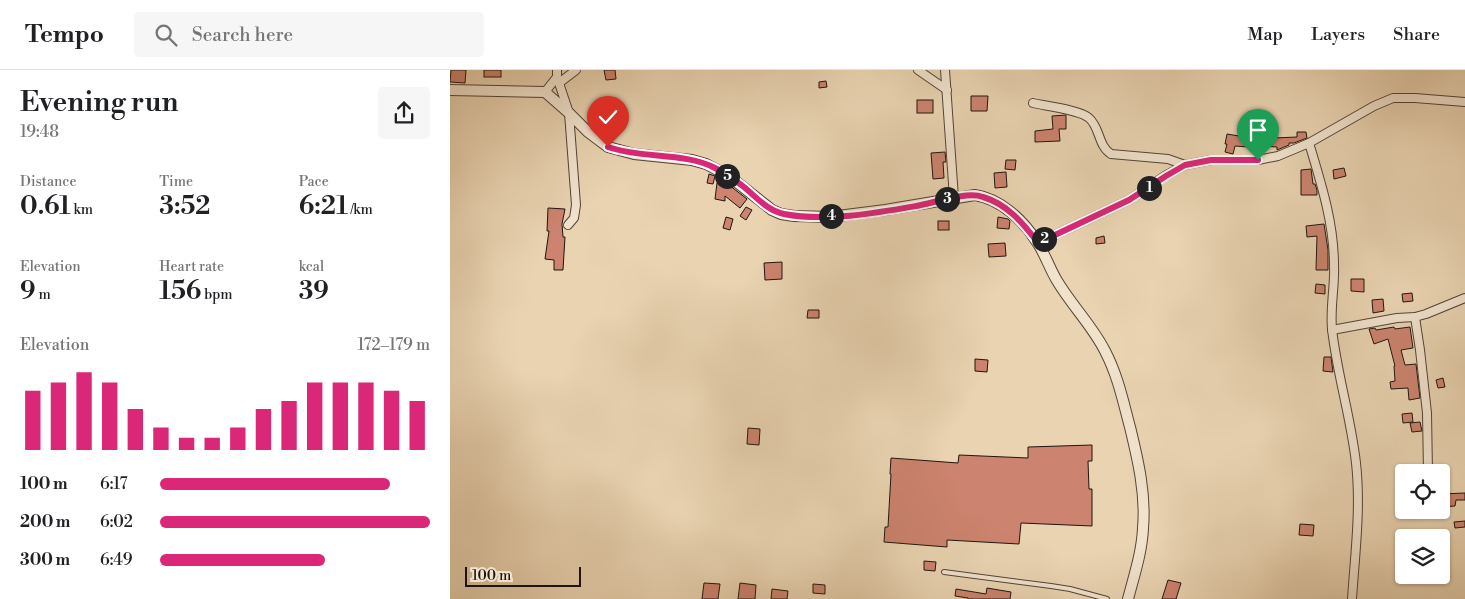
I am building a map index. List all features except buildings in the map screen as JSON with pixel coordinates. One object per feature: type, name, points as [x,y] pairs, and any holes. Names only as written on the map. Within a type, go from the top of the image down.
[{"type":"street","points":[[544,92],[558,77],[576,70]]},
{"type":"street","points":[[918,70],[947,90]]},
{"type":"street","points":[[945,70],[954,198]]},
{"type":"street","points":[[558,77],[569,113],[576,205],[574,218],[568,225]]},
{"type":"street","points":[[450,90],[544,92],[588,132],[608,147],[634,154],[692,160],[706,164],[729,176],[772,210],[781,214],[809,217],[830,216],[885,210],[975,195],[994,201],[1010,211],[1038,243],[1062,289],[1093,330],[1115,371],[1122,392],[1140,470],[1144,513],[1142,542],[1128,599]]},
{"type":"street","points":[[1038,243],[1129,200],[1185,165],[1211,160],[1269,159],[1309,143],[1374,106],[1393,98],[1465,102]]},
{"type":"street","points":[[1033,103],[1087,116],[1093,122],[1103,146],[1111,154],[1168,159],[1185,165]]},
{"type":"street","points":[[1309,143],[1325,200],[1333,243],[1332,330],[1349,417],[1358,481],[1357,532],[1352,599]]},
{"type":"street","points":[[1332,330],[1426,314],[1465,298]]},
{"type":"street","points":[[1415,316],[1423,368],[1427,413],[1428,464]]},
{"type":"lane","points":[[944,572],[1070,589],[1107,599]]},
{"type":"route","points":[[608,147],[634,154],[692,160],[706,164],[729,176],[772,210],[794,216],[830,216],[885,210],[967,196],[982,196],[1010,211],[1038,243],[1129,200],[1185,165],[1211,160],[1258,160]]}]
